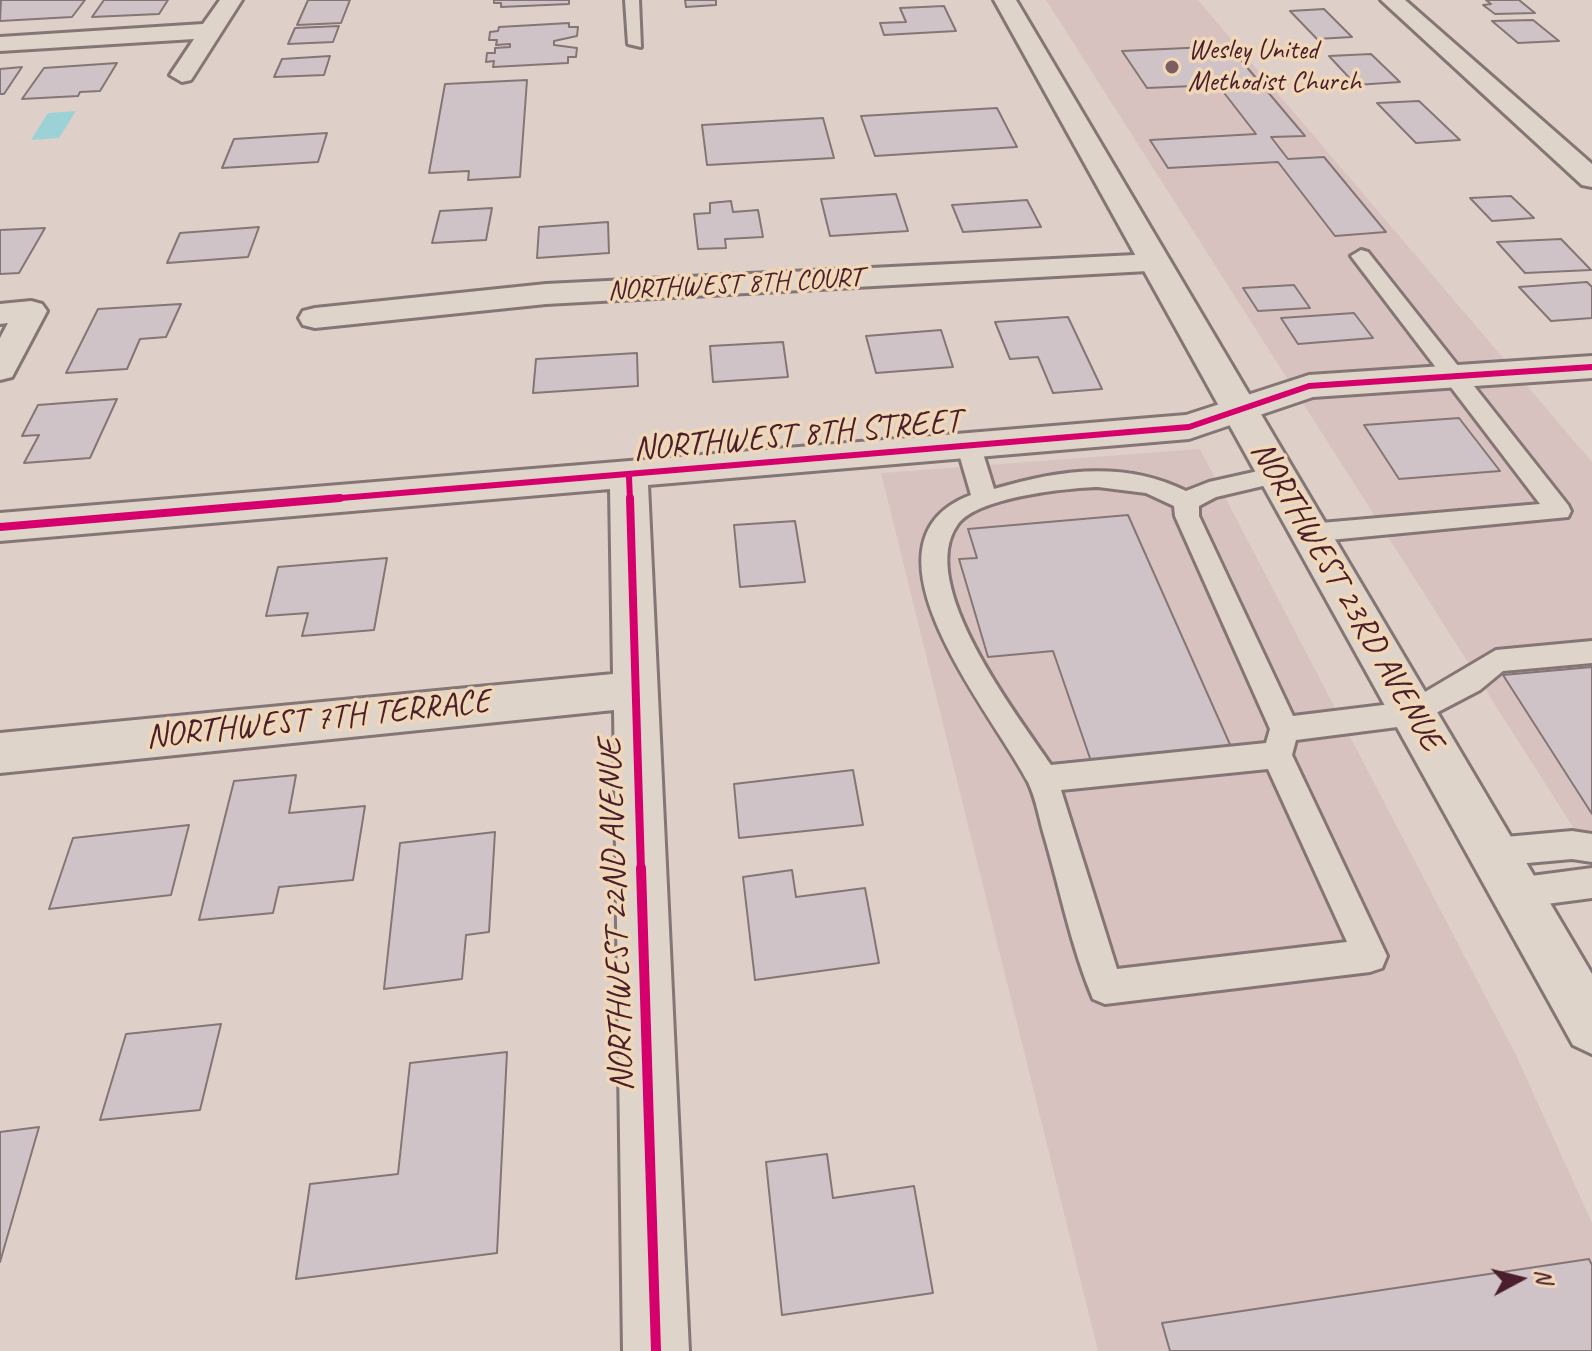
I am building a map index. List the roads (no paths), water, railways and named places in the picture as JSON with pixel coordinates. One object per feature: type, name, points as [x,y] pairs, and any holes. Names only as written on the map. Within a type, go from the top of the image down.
[{"type":"street","points":[[182,75],[231,0]]},
{"type":"street","name":"NORTHWEST 23RD AVENUE","points":[[1005,0],[1592,1026]]},
{"type":"street","points":[[1392,0],[1592,179]]},
{"type":"street","points":[[0,44],[210,31]]},
{"type":"street","points":[[100,39],[135,53],[196,52]]},
{"type":"street","name":"NORTHWEST 8TH COURT","points":[[315,318],[546,294],[1155,263]]},
{"type":"street","points":[[0,314],[31,311],[0,369]]},
{"type":"street","name":"NORTHWEST 8TH STREET","points":[[0,527],[629,477],[1189,427],[1309,386],[1592,367]]},
{"type":"street","name":"NORTHWEST 22ND AVENUE","points":[[629,477],[656,1351]]},
{"type":"street","name":"NORTHWEST 7TH TERRACE","points":[[0,753],[636,690]]},
{"type":"lane","points":[[632,0],[636,44]]},
{"type":"lane","points":[[1309,533],[1559,511],[1361,256]]},
{"type":"lane","points":[[969,447],[985,500]]},
{"type":"lane","points":[[1186,502],[1209,490],[1276,475]]},
{"type":"lane","points":[[1065,481],[1148,485],[1186,502],[1187,516],[1370,956],[1105,987],[1043,779],[956,640],[943,608],[933,560],[936,537],[949,517],[985,500],[1065,481]]},
{"type":"lane","points":[[1043,779],[1281,742],[1413,713],[1470,682],[1496,661],[1592,652]]},
{"type":"lane","points":[[1494,852],[1572,845],[1592,848]]},
{"type":"lane","points":[[1516,893],[1592,883]]},
{"type":"water","points":[[76,111],[59,138],[31,140],[48,113]]},
{"type":"place","name":"Wesley United Methodist Church","points":[[1172,67]]}]
